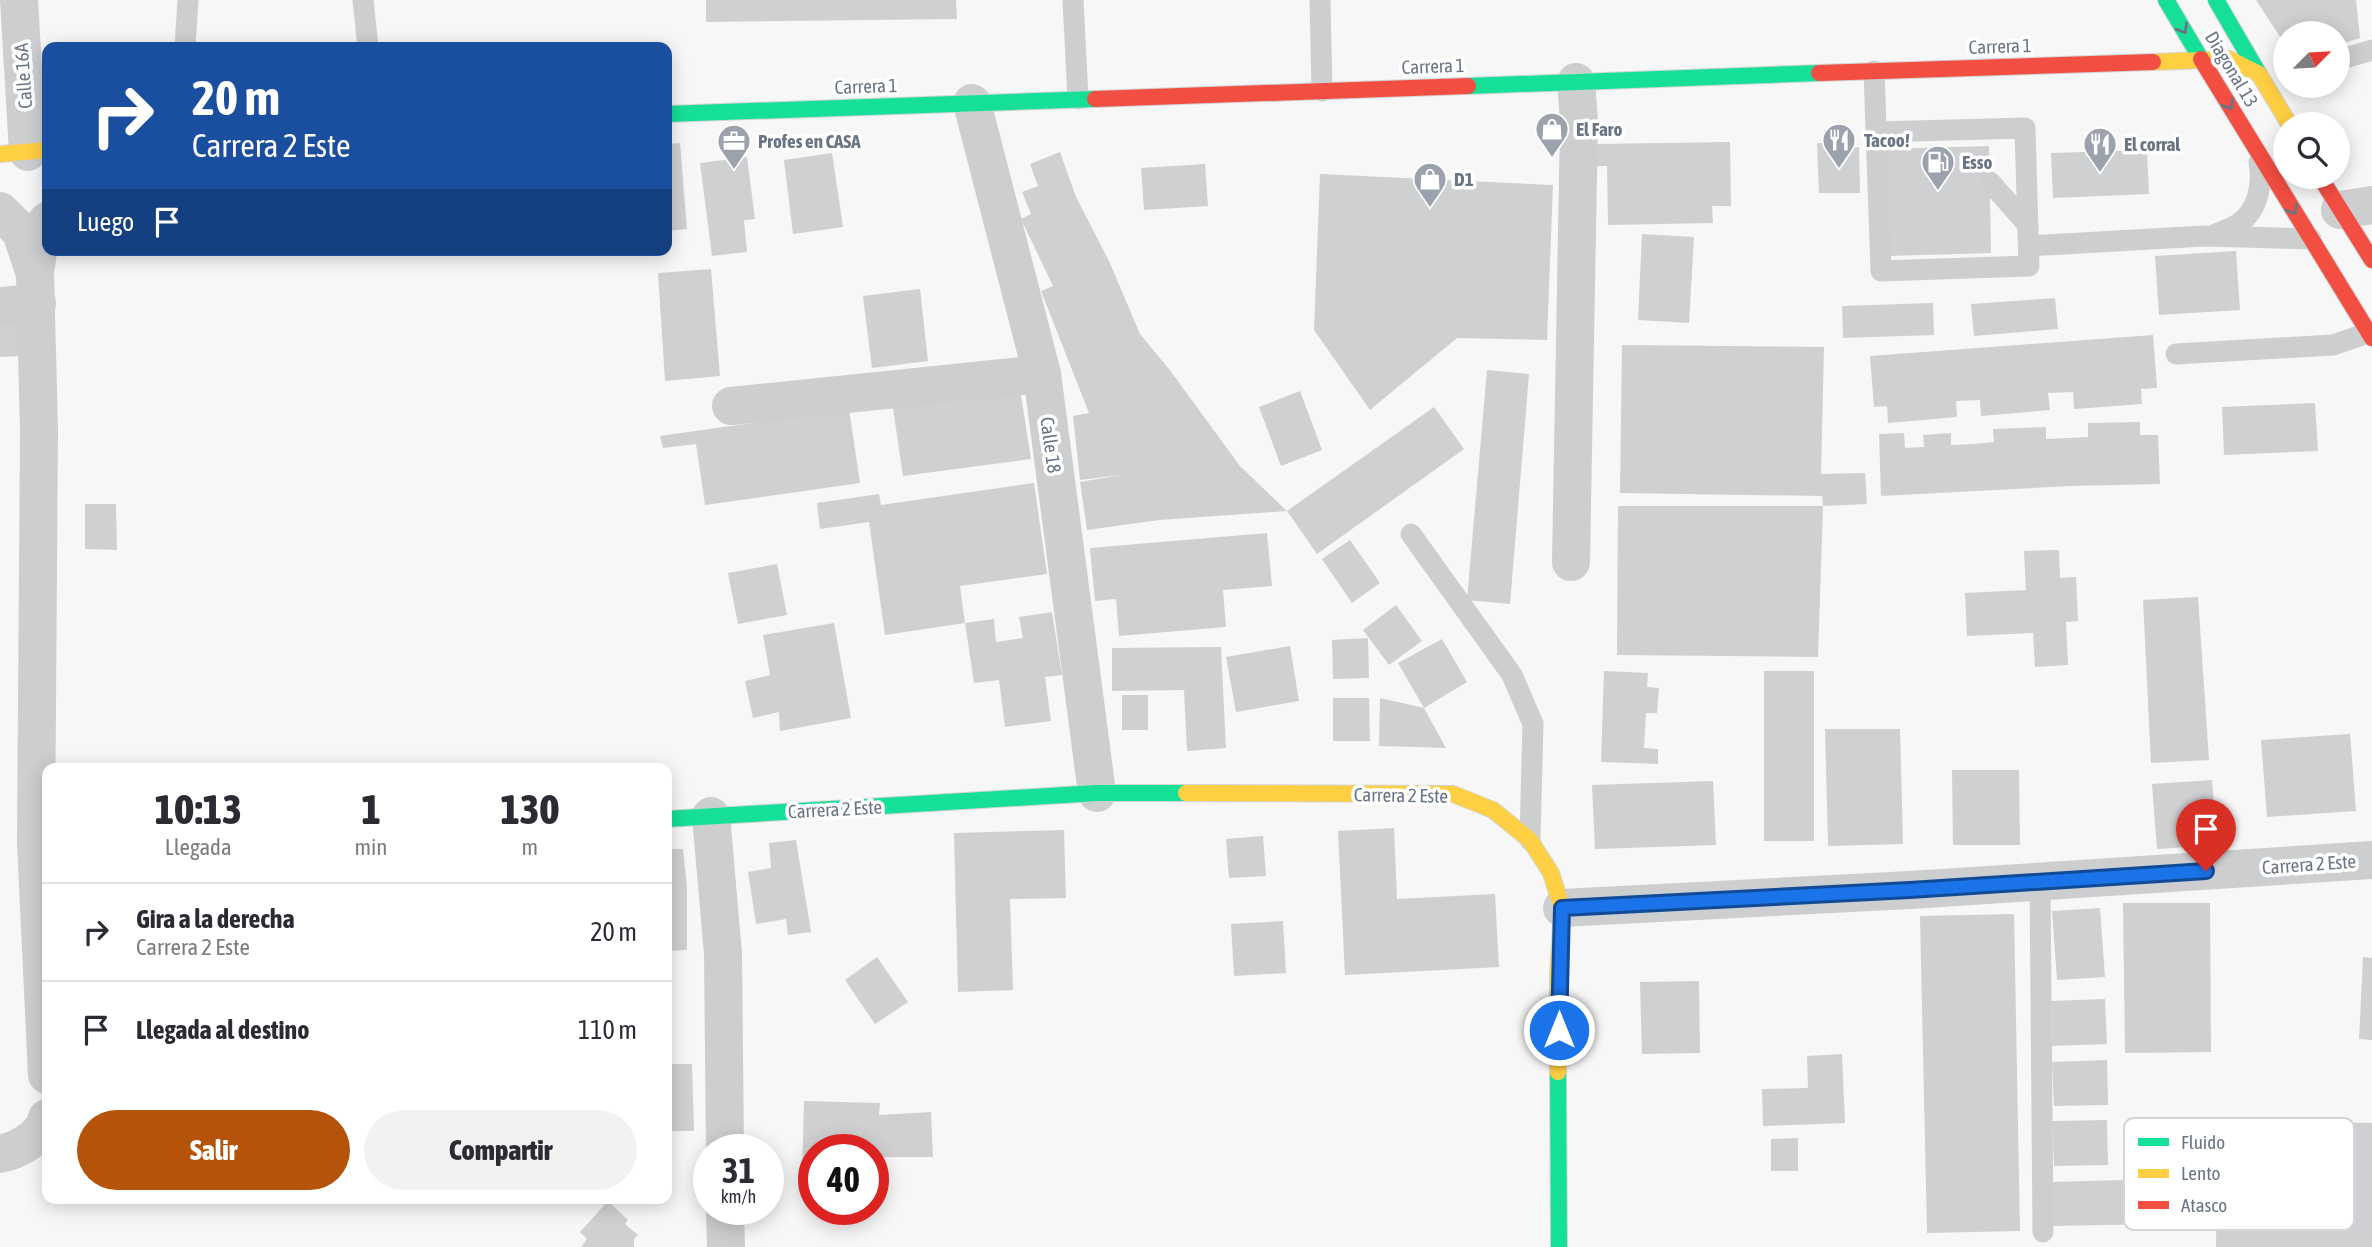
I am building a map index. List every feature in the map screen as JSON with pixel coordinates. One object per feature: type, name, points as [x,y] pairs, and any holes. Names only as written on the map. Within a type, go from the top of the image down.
[{"type":"main road","name":"Diagonal 13","points":[[2166,0],[2370,336]]},
{"type":"main road","name":"Diagonal 13","points":[[2216,0],[2282,112]]},
{"type":"main road","name":"Carrera 1","points":[[672,114],[2201,59],[2229,59],[2259,74]]},
{"type":"main road","points":[[2334,189],[2356,207],[2372,260]]},
{"type":"main road","name":"Carrera 2 Este","points":[[672,818],[1097,793],[1453,794],[1493,810],[1530,840],[1551,873],[1562,908]]},
{"type":"main road","points":[[1559,1247],[1559,976],[1562,908]]},
{"type":"street","name":"Calle 16A","points":[[12,2],[25,152]]},
{"type":"street","points":[[1572,562],[1579,121],[1576,82]]},
{"type":"street","name":"Calle 18","points":[[972,103],[1042,374],[1097,793]]},
{"type":"street","points":[[0,211],[21,232],[24,294],[39,431],[42,843]]},
{"type":"street","points":[[24,294],[42,229]]},
{"type":"street","points":[[731,406],[1042,374]]},
{"type":"street","points":[[711,816],[723,954],[725,1134]]},
{"type":"street","name":"Carrera 2 Este","points":[[1562,908],[2372,860]]},
{"type":"street","points":[[0,1154],[41,1128]]},
{"type":"street","points":[[725,1225],[726,1247]]},
{"type":"lane","points":[[187,42],[188,0]]},
{"type":"lane","points":[[363,0],[367,42]]},
{"type":"lane","points":[[1073,0],[1078,99]]},
{"type":"lane","points":[[1320,0],[1322,91]]},
{"type":"lane","points":[[2350,56],[2372,50]]},
{"type":"lane","points":[[1874,71],[1877,132],[1882,199],[1881,271],[1940,262],[2029,266],[2025,128],[1877,132]]},
{"type":"lane","points":[[2259,74],[2273,73]]},
{"type":"lane","points":[[1936,130],[1951,148]]},
{"type":"lane","points":[[1877,132],[1893,149]]},
{"type":"lane","points":[[2204,236],[2216,234],[2240,223],[2256,203],[2262,178],[2257,152]]},
{"type":"lane","points":[[1990,182],[2028,235]]},
{"type":"lane","points":[[2028,235],[2311,239]]},
{"type":"lane","points":[[1991,253],[2009,267]]},
{"type":"lane","points":[[2176,354],[2333,345],[2370,336]]},
{"type":"lane","points":[[1411,534],[1512,675],[1533,724],[1530,840]]},
{"type":"lane","points":[[2040,881],[2043,1232]]},
{"type":"building","points":[[706,0],[956,0],[957,19],[706,22]]},
{"type":"building","points":[[2256,0],[2356,0],[2360,38],[2350,41],[2350,21],[2273,21],[2273,26]]},
{"type":"building","name":"Tacoo!","points":[[1847,129],[1848,148],[1859,147],[1860,193],[1819,193],[1817,143],[1824,143],[1824,130]]},
{"type":"building","points":[[1730,142],[1731,206],[1712,206],[1713,223],[1608,225],[1607,166],[1597,166],[1597,144]]},
{"type":"building","points":[[680,143],[687,229],[672,230],[672,144]]},
{"type":"building","name":"Esso","points":[[1989,146],[1991,253],[1888,256],[1884,149]]},
{"type":"building","name":"El corral","points":[[2147,150],[2149,194],[2053,198],[2051,153]]},
{"type":"building","points":[[1060,152],[1076,197],[1109,261],[1140,334],[1240,466],[1287,511],[1159,520],[1087,530],[1080,482],[1121,475],[1080,480],[1073,416],[1089,413],[1041,291],[1053,286],[1021,219],[1031,214],[1022,192],[1038,186],[1030,164]]},
{"type":"building","points":[[832,153],[843,227],[793,234],[784,160]]},
{"type":"building","points":[[747,157],[755,219],[744,220],[747,252],[712,256],[700,163]]},
{"type":"building","points":[[1205,164],[1208,206],[1144,210],[1141,168]]},
{"type":"building","points":[[1320,174],[1553,185],[1547,340],[1457,338],[1370,410],[1314,330]]},
{"type":"building","points":[[1642,234],[1694,237],[1689,323],[1638,320]]},
{"type":"building","points":[[2236,251],[2240,310],[2159,315],[2155,256]]},
{"type":"building","points":[[711,269],[720,376],[665,381],[658,273]]},
{"type":"building","points":[[920,289],[928,361],[872,368],[863,296]]},
{"type":"building","points":[[2055,298],[2058,329],[1974,336],[1971,304]]},
{"type":"building","points":[[1933,303],[1934,335],[1843,338],[1842,306]]},
{"type":"building","points":[[18,318],[21,356],[0,357],[0,319]]},
{"type":"building","points":[[2153,335],[2157,388],[2141,389],[2142,404],[2074,409],[2073,392],[2048,393],[2050,410],[1981,416],[1980,400],[1956,401],[1957,417],[1888,423],[1887,406],[1874,407],[1870,356]]},
{"type":"building","points":[[1622,345],[1824,347],[1821,474],[1865,473],[1867,504],[1823,506],[1822,496],[1620,493]]},
{"type":"building","points":[[1487,370],[1529,374],[1510,604],[1467,600]]},
{"type":"building","points":[[1020,389],[1031,459],[903,476],[893,408]]},
{"type":"building","points":[[1300,391],[1322,450],[1281,466],[1259,407]]},
{"type":"building","points":[[2315,403],[2318,451],[2224,455],[2222,407]]},
{"type":"building","points":[[1434,407],[1464,449],[1317,554],[1287,511]]},
{"type":"building","points":[[849,409],[860,483],[705,505],[696,444],[663,448],[660,436]]},
{"type":"building","points":[[2140,422],[2140,435],[2158,435],[2160,484],[1881,496],[1879,434],[1904,433],[1905,448],[1924,447],[1923,435],[1951,433],[1951,445],[1974,444],[1994,442],[1993,429],[2046,427],[2046,439],[2068,438],[2088,437],[2088,423]]},
{"type":"building","points":[[1034,483],[1047,574],[960,586],[965,623],[885,635],[869,522],[820,529],[817,503],[879,494],[881,505]]},
{"type":"building","points":[[85,504],[116,504],[117,550],[85,549]]},
{"type":"building","points":[[1618,506],[1823,506],[1818,657],[1617,655]]},
{"type":"building","points":[[1267,533],[1272,586],[1223,590],[1226,627],[1119,636],[1116,599],[1095,601],[1090,548]]},
{"type":"building","points":[[1350,540],[1380,583],[1352,603],[1322,559]]},
{"type":"building","points":[[2059,550],[2060,578],[2076,577],[2078,621],[2066,622],[2068,665],[2035,667],[2033,633],[1967,636],[1965,593],[2026,590],[2024,551]]},
{"type":"building","points":[[777,564],[787,615],[738,624],[728,573]]},
{"type":"building","points":[[2198,597],[2209,760],[2151,763],[2143,600]]},
{"type":"building","points":[[1396,605],[1422,641],[1389,665],[1363,630]]},
{"type":"building","points":[[1052,612],[1062,675],[1045,677],[1051,721],[1005,727],[999,680],[974,683],[965,623],[994,619],[996,642],[1023,638],[1019,617]]},
{"type":"building","points":[[834,623],[851,718],[780,731],[779,712],[753,718],[745,681],[770,675],[763,635]]},
{"type":"building","points":[[1368,638],[1369,678],[1333,679],[1332,640]]},
{"type":"building","points":[[1442,639],[1467,682],[1424,708],[1398,663]]},
{"type":"building","points":[[1290,646],[1299,701],[1236,712],[1226,657]]},
{"type":"building","points":[[1221,647],[1226,748],[1187,751],[1184,690],[1112,691],[1112,648]]},
{"type":"building","points":[[1604,671],[1648,673],[1647,687],[1659,688],[1657,713],[1646,713],[1644,748],[1658,749],[1658,764],[1601,762]]},
{"type":"building","points":[[1764,671],[1814,671],[1814,841],[1764,841]]},
{"type":"building","points":[[1122,695],[1148,695],[1148,730],[1122,730]]},
{"type":"building","points":[[1333,698],[1369,698],[1370,741],[1333,741]]},
{"type":"building","points":[[1380,698],[1424,708],[1446,748],[1379,746]]},
{"type":"building","points":[[1825,729],[1900,729],[1903,844],[1828,846]]},
{"type":"building","points":[[2350,734],[2356,811],[2267,817],[2261,740]]},
{"type":"building","points":[[1952,770],[2019,770],[2020,845],[1953,845]]},
{"type":"building","points":[[2212,780],[2217,845],[2157,849],[2152,784]]},
{"type":"building","points":[[1713,781],[1716,845],[1595,849],[1592,785]]},
{"type":"building","points":[[1394,828],[1397,899],[1495,894],[1499,967],[1345,975],[1338,831]]},
{"type":"building","points":[[1064,830],[1066,898],[1010,899],[1013,990],[958,992],[954,833]]},
{"type":"building","points":[[1263,836],[1266,876],[1229,878],[1226,839]]},
{"type":"building","points":[[796,840],[811,932],[788,935],[786,919],[756,924],[748,872],[771,868],[769,843]]},
{"type":"building","points":[[672,849],[683,849],[687,887],[687,950],[672,951]]},
{"type":"building","points":[[2123,903],[2210,903],[2211,1052],[2125,1053]]},
{"type":"building","points":[[2100,908],[2105,977],[2057,980],[2052,911]]},
{"type":"building","points":[[2014,914],[2020,1231],[1927,1233],[1920,916]]},
{"type":"building","points":[[1283,921],[1286,973],[1234,976],[1231,924]]},
{"type":"building","points":[[877,957],[908,1002],[875,1024],[845,980]]},
{"type":"building","points":[[2363,957],[2372,958],[2372,1040],[2359,1039]]},
{"type":"building","points":[[1699,981],[1700,1053],[1642,1054],[1640,982]]},
{"type":"building","points":[[2105,999],[2107,1044],[2052,1046],[2051,1001]]},
{"type":"building","points":[[1842,1054],[1845,1123],[1763,1126],[1762,1089],[1808,1088],[1807,1056]]},
{"type":"building","points":[[2107,1060],[2108,1105],[2054,1106],[2052,1062]]},
{"type":"building","points":[[672,1064],[692,1064],[694,1131],[672,1131]]},
{"type":"building","points":[[804,1101],[880,1103],[879,1115],[931,1112],[933,1157],[889,1157],[889,1134],[803,1134]]},
{"type":"building","points":[[2107,1120],[2108,1165],[2054,1166],[2052,1121]]},
{"type":"building","points":[[2354,1123],[2372,1123],[2372,1247],[2216,1247],[2216,1230],[2354,1230]]},
{"type":"building","points":[[1798,1138],[1798,1171],[1771,1171],[1771,1139]]},
{"type":"building","points":[[2124,1180],[2124,1225],[2051,1226],[2050,1182]]},
{"type":"building","points":[[605,1204],[611,1204],[628,1220],[625,1224],[638,1235],[634,1239],[634,1247],[581,1247],[587,1239],[580,1232]]},
{"type":"traffic: fast","points":[[2166,0],[2201,59]]},
{"type":"traffic: fast","points":[[2216,0],[2259,74]]},
{"type":"traffic: fast","points":[[1468,86],[1819,73]]},
{"type":"traffic: fast","points":[[672,114],[1095,99]]},
{"type":"traffic: fast","points":[[672,819],[1097,793],[1186,793]]},
{"type":"traffic: fast","points":[[1558,1072],[1559,1247]]},
{"type":"traffic: slow","points":[[2153,62],[2229,59],[2259,74],[2282,112]]},
{"type":"traffic: slow","points":[[0,154],[42,150]]},
{"type":"traffic: slow","points":[[1186,793],[1453,794],[1493,810],[1530,840],[1551,873],[1562,908],[1558,976],[1558,1072]]},
{"type":"traffic: jam","points":[[2201,59],[2372,338]]},
{"type":"traffic: jam","points":[[1819,73],[2153,62]]},
{"type":"traffic: jam","points":[[1095,99],[1468,86]]},
{"type":"traffic: jam","points":[[2328,189],[2372,260]]},
{"type":"place","name":"El Faro","points":[[1552,159]]},
{"type":"place","name":"Tacoo!","points":[[1839,170]]},
{"type":"place","name":"Profes en CASA","points":[[734,171]]},
{"type":"place","name":"El corral","points":[[2100,174]]},
{"type":"place","name":"Esso","points":[[1938,192]]},
{"type":"place","name":"D1","points":[[1430,209]]},
{"type":"route","points":[[1559,1030],[1562,908],[2206,871]]}]
